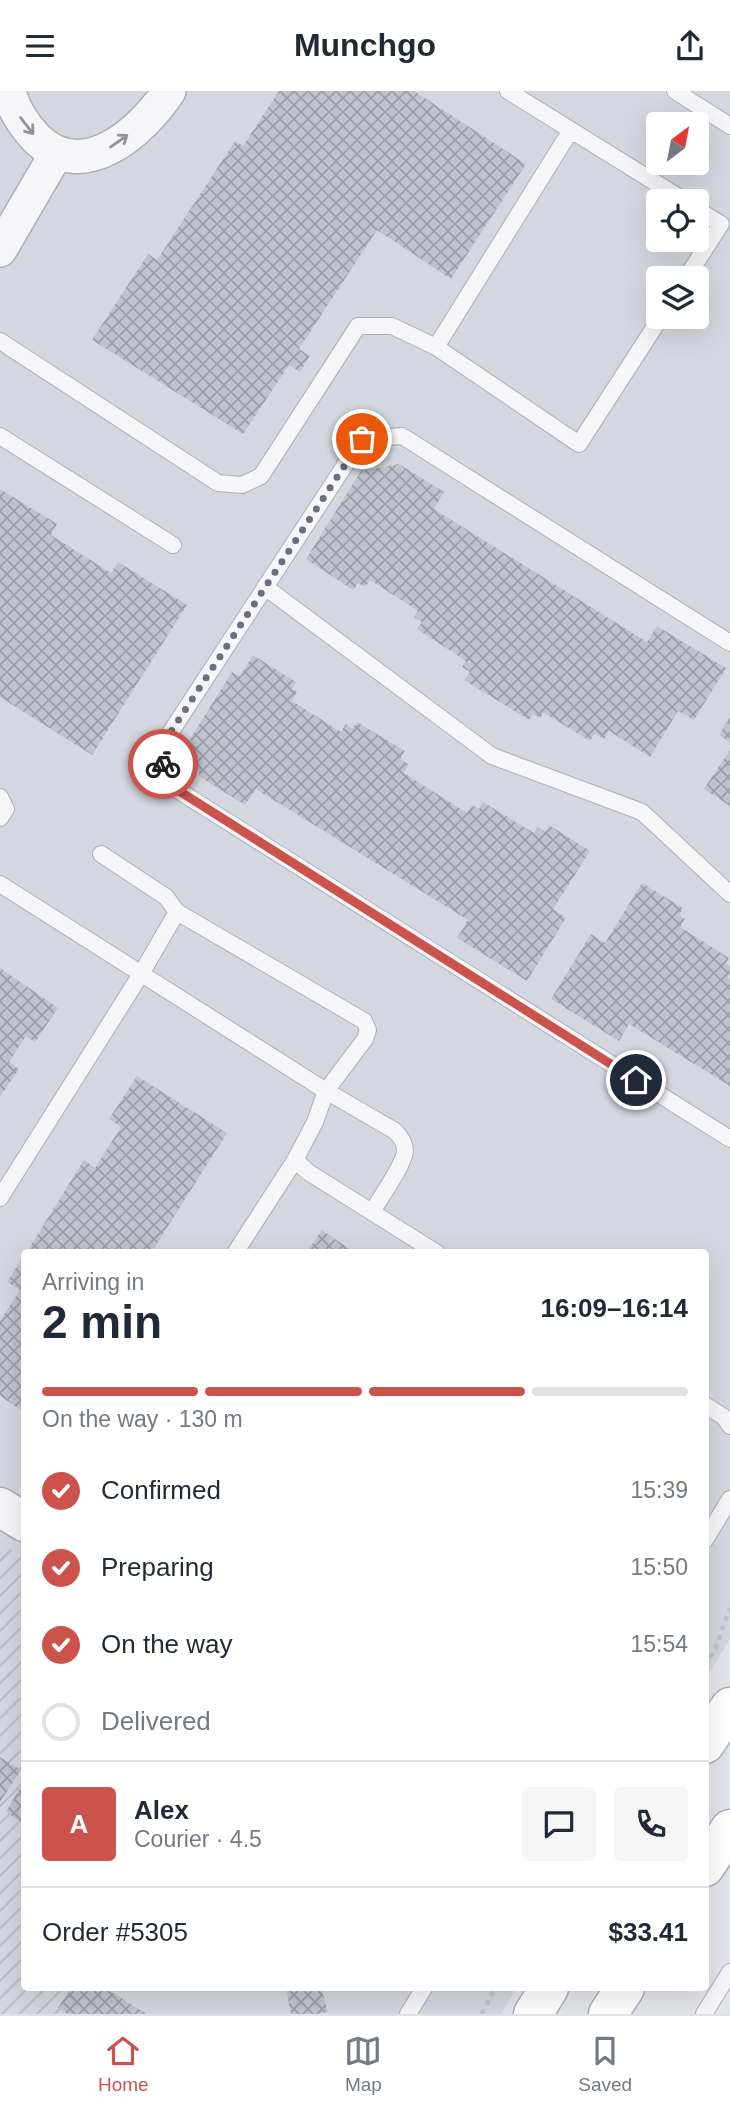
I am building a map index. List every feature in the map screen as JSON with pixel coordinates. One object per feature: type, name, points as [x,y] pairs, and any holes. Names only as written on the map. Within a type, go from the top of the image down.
[{"type":"main road","points":[[709,1738],[730,1707]]},
{"type":"main road","points":[[709,1861],[730,1829]]},
{"type":"main road","points":[[533,2014],[547,1991]]},
{"type":"main road","points":[[608,2014],[623,1991]]},
{"type":"street","points":[[9,91],[23,124],[43,145],[55,154],[83,157],[105,151],[137,129],[169,91]]},
{"type":"street","points":[[0,250],[55,154]]},
{"type":"street","points":[[0,1507],[21,1521]]},
{"type":"lane","points":[[508,91],[666,189]]},
{"type":"lane","points":[[675,91],[730,126]]},
{"type":"lane","points":[[436,347],[571,130]]},
{"type":"lane","points":[[694,266],[725,217]]},
{"type":"lane","points":[[0,341],[218,483],[242,485],[261,476],[358,326],[392,326],[436,347],[579,444],[653,329]]},
{"type":"lane","points":[[0,436],[173,545]]},
{"type":"lane","points":[[730,643],[402,436],[362,439],[159,750],[168,784],[730,1139]]},
{"type":"lane","points":[[265,587],[492,756],[642,812],[730,894]]},
{"type":"lane","points":[[0,797],[6,809],[0,818]]},
{"type":"lane","points":[[101,854],[166,897],[177,912],[364,1021],[368,1030],[365,1039],[326,1091],[315,1122],[295,1160],[238,1249]]},
{"type":"lane","points":[[0,884],[326,1091],[396,1131],[406,1148],[404,1159],[372,1212]]},
{"type":"lane","points":[[0,1198],[177,912]]},
{"type":"lane","points":[[295,1160],[309,1172],[431,1249]]},
{"type":"lane","points":[[709,1408],[724,1417],[730,1426]]},
{"type":"lane","points":[[709,1533],[730,1499]]},
{"type":"lane","points":[[704,2014],[730,1972]]},
{"type":"lane","points":[[408,2014],[422,1991]]},
{"type":"path","points":[[709,1659],[730,1608]]},
{"type":"path","points":[[482,2014],[494,1991]]},
{"type":"shaded area","points":[[0,91],[730,91],[730,1639],[709,1673],[709,1249],[21,1249],[21,1991],[515,1991],[501,2014],[0,2014]]},
{"type":"shaded area","points":[[0,1543],[21,1556],[21,1991],[110,1991],[147,2014],[0,2014]]},
{"type":"building","points":[[279,91],[414,91],[526,164],[451,279],[377,230],[299,349],[310,356],[300,372],[289,365],[243,434],[92,340],[148,254],[157,260],[235,141],[243,146]]},
{"type":"building","points":[[399,464],[444,492],[434,509],[647,642],[657,626],[726,668],[694,720],[678,711],[650,757],[609,731],[604,739],[595,733],[590,741],[544,713],[540,718],[533,714],[529,720],[464,680],[470,672],[462,667],[466,661],[417,629],[422,622],[414,617],[418,611],[370,580],[365,587],[358,583],[353,590],[306,559],[361,471]]},
{"type":"building","points":[[0,489],[57,524],[51,535],[111,573],[118,562],[187,605],[92,755],[0,697]]},
{"type":"building","points":[[253,655],[296,682],[292,689],[297,692],[292,701],[341,732],[346,724],[352,729],[357,722],[405,751],[400,759],[408,764],[404,773],[467,813],[472,805],[479,809],[483,802],[534,833],[538,827],[545,832],[549,825],[590,851],[553,909],[566,918],[527,981],[457,938],[468,920],[256,789],[245,805],[200,777],[190,739],[232,672],[240,676]]},
{"type":"building","points":[[730,717],[730,742],[719,735]]},
{"type":"building","points":[[730,750],[730,806],[704,789]]},
{"type":"building","points":[[642,883],[683,908],[679,915],[685,919],[680,927],[729,958],[726,963],[730,966],[727,978],[730,979],[730,1086],[629,1024],[619,1041],[551,999],[591,934],[605,943]]},
{"type":"building","points":[[0,968],[58,1008],[35,1042],[26,1036],[9,1062],[19,1069],[0,1097]]},
{"type":"building","points":[[137,1076],[227,1133],[154,1249],[28,1249],[84,1160],[95,1168],[121,1127],[109,1119]]},
{"type":"building","points":[[322,1230],[349,1249],[309,1249]]},
{"type":"building","points":[[21,1260],[21,1410],[0,1396],[0,1321],[20,1290],[7,1282]]},
{"type":"building","points":[[0,1757],[21,1770],[0,1802]]},
{"type":"building","points":[[21,1786],[21,1822],[6,1812]]},
{"type":"building","points":[[69,1991],[111,1991],[146,2014],[68,2014],[58,2008]]},
{"type":"building","points":[[287,1991],[322,1991],[328,2012],[291,2014]]},
{"type":"way so far","points":[[163,764],[159,750],[362,439]]},
{"type":"route","points":[[163,764],[168,784],[636,1080]]}]
